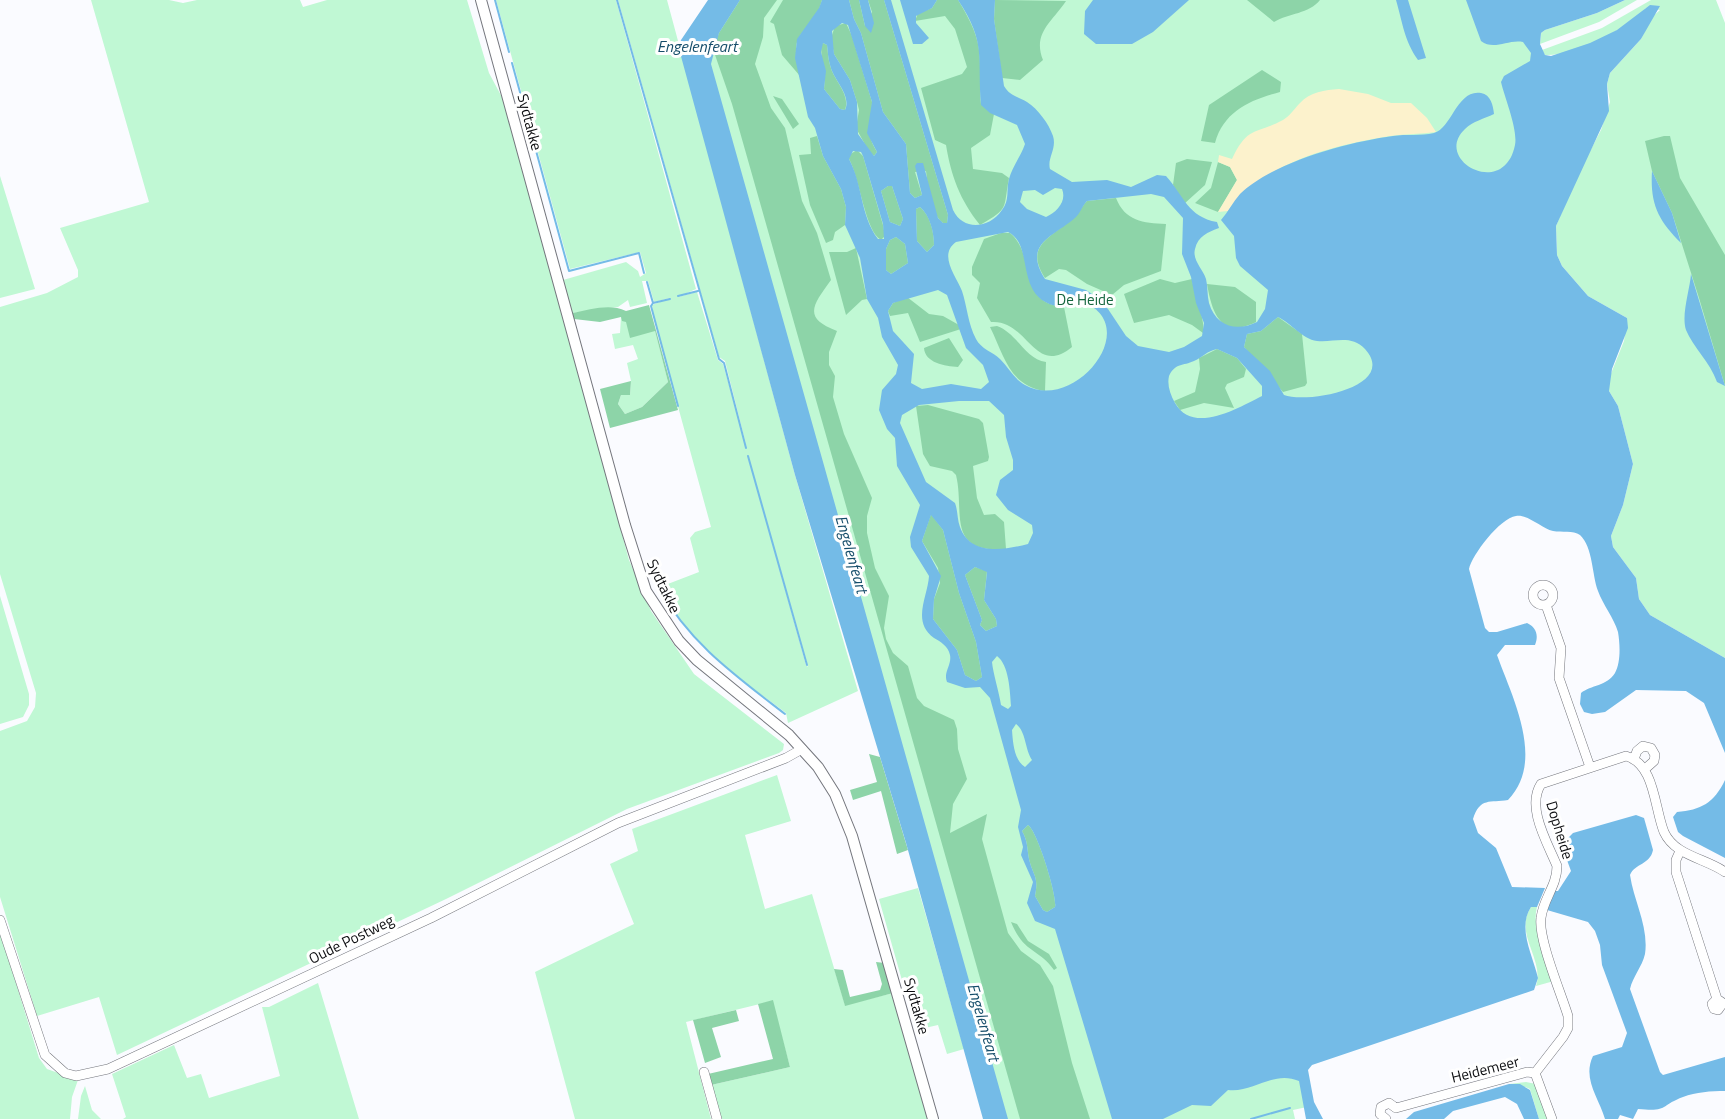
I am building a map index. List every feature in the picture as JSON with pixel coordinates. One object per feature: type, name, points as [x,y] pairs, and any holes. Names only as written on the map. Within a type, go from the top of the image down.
[{"type":"street","name":"Sydtakke","points":[[481,0],[625,525],[646,591],[663,620],[697,660],[780,726],[802,748],[830,783],[852,836],[933,1119]]},
{"type":"street","points":[[1546,605],[1561,648],[1559,678],[1590,767]]},
{"type":"street","name":"Dopheide","points":[[1535,1073],[1568,1028],[1568,1016],[1541,930],[1541,914],[1553,886],[1557,866],[1535,806],[1536,792],[1541,783],[1626,756],[1634,759],[1637,751],[1643,746],[1651,748],[1655,755],[1654,761],[1645,769],[1664,832],[1669,841],[1680,850],[1725,872]]},
{"type":"street","name":"Oude Postweg","points":[[0,920],[45,1055],[65,1073],[85,1077],[108,1069],[302,979],[618,823],[786,758],[802,748]]},
{"type":"street","points":[[1634,759],[1645,769]]},
{"type":"street","points":[[1680,850],[1676,860],[1676,872],[1717,999]]},
{"type":"street","points":[[704,1072],[717,1119]]},
{"type":"street","name":"Heidemeer","points":[[1396,1108],[1521,1073],[1535,1073],[1552,1119]]},
{"type":"street","name":"Heidemeer","points":[[1389,1103],[1396,1108],[1395,1114],[1388,1119],[1380,1114],[1381,1107],[1389,1103]]},
{"type":"green space","points":[[91,0],[169,0],[183,3],[197,0],[300,0],[303,7],[327,0],[467,0],[489,73],[504,101],[629,560],[651,611],[694,674],[784,744],[783,750],[779,753],[627,809],[446,899],[117,1055],[99,997],[37,1016],[0,897],[0,731],[27,721],[35,707],[36,693],[0,574],[0,307],[47,293],[78,277],[78,270],[60,228],[149,202]]},
{"type":"green space","points":[[496,0],[616,0],[696,289],[678,297],[697,292],[718,360],[723,364],[747,449],[725,361],[719,357],[618,0],[667,0],[795,475],[858,691],[788,723],[786,713],[716,658],[671,607],[660,587],[699,572],[690,538],[695,532],[711,527],[654,319],[652,305],[670,298],[654,302],[648,281],[642,281],[647,303],[630,307],[628,300],[618,307],[572,313],[563,280],[626,262],[638,271],[640,277],[646,273],[640,252],[570,269]],"holes":[[[748,455],[808,667],[806,665]]]},
{"type":"green space","name":"De Heide","points":[[737,0],[1497,0],[1532,32],[1546,119],[1300,1065],[1307,1107],[1293,1110],[1295,1119],[1006,1119],[708,63],[716,32]]},
{"type":"green space","points":[[740,0],[777,0],[764,18],[763,37],[755,64],[771,108],[785,128],[802,201],[817,233],[831,280],[819,297],[814,310],[819,321],[837,331],[829,352],[829,365],[835,376],[833,397],[844,434],[872,498],[867,516],[867,533],[875,568],[889,596],[884,628],[886,639],[893,653],[908,666],[917,698],[924,706],[954,720],[958,749],[967,779],[953,804],[950,833],[987,814],[982,839],[1008,933],[1021,951],[1040,965],[1053,986],[1072,1063],[1090,1119],[1020,1119],[732,104],[713,49],[719,33]]},
{"type":"green space","points":[[783,0],[822,0],[818,12],[798,39],[796,48],[800,76],[782,55],[774,24],[770,22]]},
{"type":"green space","points":[[849,0],[859,0],[865,26],[872,12],[868,0],[884,0],[948,215],[947,223],[939,219],[932,206],[926,171],[915,172],[922,195],[915,198],[910,193],[906,144],[883,112],[861,33]]},
{"type":"green space","points":[[937,0],[958,0],[967,16],[979,51],[981,104],[994,114],[990,135],[971,148],[973,169],[1002,173],[1009,178],[1001,211],[980,225],[957,187],[946,145],[935,140],[921,88],[962,74],[967,67],[955,29],[945,16],[915,21],[918,13],[932,8]]},
{"type":"green space","points":[[995,0],[1066,1],[1042,35],[1040,51],[1043,60],[1020,80],[1002,78],[994,19]]},
{"type":"green space","points":[[1247,0],[1320,0],[1305,11],[1274,22]]},
{"type":"green space","points":[[1625,0],[1637,0],[1599,22],[1540,44],[1541,33],[1545,30],[1597,13]]},
{"type":"green space","points":[[1651,0],[1716,0],[1725,23],[1725,658],[1650,615],[1639,599],[1636,578],[1613,547],[1611,536],[1623,505],[1633,464],[1618,406],[1609,391],[1608,381],[1624,341],[1627,318],[1588,296],[1562,266],[1557,255],[1556,226],[1577,176],[1601,130],[1610,102],[1607,84],[1610,73],[1641,39],[1651,18],[1660,10],[1646,8],[1614,32],[1570,51],[1545,55],[1542,50],[1602,28]]},
{"type":"green space","points":[[846,23],[872,102],[869,132],[877,152],[874,156],[868,150],[856,128],[859,110],[857,102],[850,80],[834,54],[831,38],[835,26]]},
{"type":"green space","points":[[823,43],[827,45],[832,71],[846,98],[845,110],[840,109],[824,89],[821,45]]},
{"type":"green space","points":[[1262,70],[1281,82],[1280,92],[1240,108],[1225,123],[1215,143],[1201,141],[1209,105]]},
{"type":"green space","points":[[773,96],[782,99],[799,124],[793,129]]},
{"type":"green space","points":[[817,136],[823,156],[841,189],[846,207],[845,225],[835,232],[833,240],[826,243],[810,205],[799,155],[811,154],[810,138]]},
{"type":"green space","points":[[1670,136],[1680,178],[1725,255],[1725,386],[1672,213],[1652,171],[1645,141]]},
{"type":"green space","points":[[857,150],[863,156],[883,225],[885,236],[881,240],[875,235],[867,216],[849,159],[849,155]]},
{"type":"green space","points":[[1187,159],[1212,162],[1205,185],[1184,204],[1173,185],[1176,163]]},
{"type":"green space","points":[[1218,162],[1230,167],[1237,180],[1218,212],[1195,203],[1211,188]]},
{"type":"green space","points":[[0,176],[35,289],[0,298]]},
{"type":"green space","points":[[892,186],[903,219],[900,226],[890,222],[881,191]]},
{"type":"green space","points":[[1116,198],[1124,212],[1130,216],[1150,223],[1166,224],[1161,271],[1124,285],[1112,295],[1087,284],[1066,270],[1059,269],[1045,278],[1037,258],[1042,244],[1074,217],[1087,201]]},
{"type":"green space","points":[[920,207],[929,219],[933,235],[934,245],[927,252],[917,241],[916,209]]},
{"type":"green space","points":[[1001,233],[1010,233],[1018,242],[1033,288],[1039,297],[1049,304],[1064,307],[1072,347],[1059,355],[1049,356],[1039,352],[1014,329],[1004,323],[991,322],[977,298],[980,283],[972,275],[972,267],[984,239]]},
{"type":"green space","points":[[896,237],[905,244],[908,263],[891,274],[886,270],[886,249],[890,240]]},
{"type":"green space","points":[[856,248],[867,299],[862,300],[846,315],[829,252],[847,252]]},
{"type":"green space","points":[[1160,279],[1175,283],[1192,279],[1203,322],[1203,333],[1192,325],[1169,315],[1134,323],[1124,294]]},
{"type":"green space","points":[[1207,284],[1235,287],[1256,302],[1256,322],[1234,328],[1226,325],[1215,313]]},
{"type":"green space","points":[[907,297],[929,314],[943,316],[959,325],[961,329],[920,342],[908,313],[890,316],[888,311],[893,303]]},
{"type":"green space","points":[[649,305],[678,410],[610,428],[600,389],[631,381],[630,395],[621,395],[618,404],[625,414],[642,407],[668,382],[655,331],[630,338],[626,322],[622,321],[621,317],[600,322],[574,319],[572,313],[606,307],[626,311]]},
{"type":"green space","points":[[621,317],[655,331],[668,382],[642,407],[625,414],[618,404],[621,395],[630,395],[631,381],[627,363],[638,359],[633,345],[615,349],[612,334],[620,333]]},
{"type":"green space","points":[[1278,317],[1302,334],[1307,383],[1305,386],[1283,392],[1244,347],[1247,334],[1261,331]]},
{"type":"green space","points":[[997,326],[1010,334],[1032,356],[1046,362],[1045,391],[1023,383],[1009,368],[990,327]]},
{"type":"green space","points":[[949,338],[963,360],[958,367],[936,363],[925,353],[924,348]]},
{"type":"green space","points":[[1217,349],[1237,358],[1246,369],[1244,377],[1227,384],[1225,388],[1234,408],[1204,403],[1180,410],[1174,401],[1195,392],[1200,369],[1199,358]]},
{"type":"green space","points":[[928,405],[979,419],[983,423],[989,457],[988,461],[973,466],[977,498],[984,515],[995,514],[1004,522],[1006,549],[987,549],[974,545],[966,538],[961,528],[956,475],[952,471],[930,466],[923,454],[916,406]]},
{"type":"green space","points":[[931,514],[943,530],[959,593],[976,642],[982,677],[976,681],[965,675],[957,650],[933,619],[934,599],[940,583],[938,568],[922,541]]},
{"type":"green space","points":[[975,567],[987,571],[984,600],[996,619],[997,626],[986,631],[980,625],[982,620],[965,575]]},
{"type":"green space","points":[[0,596],[29,694],[29,705],[23,717],[0,724]]},
{"type":"green space","points":[[869,754],[880,757],[908,850],[897,854],[881,791],[853,800],[850,790],[877,782]]},
{"type":"green space","points":[[777,775],[791,821],[745,835],[765,909],[812,894],[845,1005],[893,993],[928,1119],[721,1119],[711,1085],[790,1067],[772,1001],[686,1022],[711,1119],[575,1119],[535,972],[634,924],[610,864],[638,851],[632,829]]},
{"type":"green space","points":[[1028,825],[1046,864],[1053,891],[1055,907],[1047,912],[1043,910],[1035,896],[1036,880],[1022,831]]},
{"type":"green space","points":[[918,888],[964,1049],[947,1054],[938,1025],[916,1030],[879,899]]},
{"type":"green space","points":[[1531,907],[1537,907],[1538,935],[1554,981],[1536,986],[1538,976],[1525,927],[1526,917]]},
{"type":"green space","points":[[1011,922],[1017,924],[1028,941],[1049,954],[1057,968],[1054,970],[1021,940]]},
{"type":"green space","points":[[0,931],[39,1058],[47,1069],[78,1080],[72,1097],[70,1119],[0,1119]]},
{"type":"green space","points":[[876,962],[885,963],[893,993],[845,1006],[834,969],[843,970],[850,997],[880,990],[882,984]]},
{"type":"green space","points":[[318,983],[359,1119],[123,1119],[126,1117],[112,1074],[174,1045],[187,1078],[201,1074],[209,1098],[280,1076],[262,1007],[269,1007]]},
{"type":"green space","points":[[773,1000],[790,1067],[711,1085],[708,1074],[773,1059],[758,1004]]},
{"type":"green space","points":[[736,1010],[739,1021],[712,1028],[721,1057],[705,1063],[693,1020]]},
{"type":"green space","points":[[1526,1082],[1536,1084],[1548,1119],[1539,1119],[1530,1089],[1509,1084]]},
{"type":"green space","points":[[85,1086],[92,1110],[101,1119],[78,1119],[81,1096]]},
{"type":"sand","points":[[1339,89],[1368,94],[1391,103],[1411,103],[1427,118],[1436,132],[1368,140],[1301,159],[1260,180],[1242,194],[1228,211],[1218,212],[1237,180],[1230,167],[1218,162],[1219,155],[1232,159],[1248,136],[1283,120],[1308,96]]},
{"type":"water","name":"Engelenfeart","points":[[708,0],[740,0],[719,33],[711,64],[1008,1119],[983,1119],[906,843],[795,475],[679,49],[681,40]]},
{"type":"water","name":"De Heide","points":[[822,0],[849,0],[861,33],[883,112],[906,144],[910,193],[915,198],[922,195],[915,166],[917,163],[923,163],[938,218],[943,223],[947,223],[948,215],[884,0],[891,0],[953,210],[963,222],[976,225],[990,221],[1004,206],[1010,175],[1025,144],[1017,125],[990,113],[981,105],[977,40],[958,0],[995,0],[994,19],[1004,86],[1011,94],[1035,109],[1049,127],[1054,141],[1050,169],[1072,182],[1107,180],[1131,187],[1157,175],[1166,176],[1193,211],[1199,216],[1217,222],[1219,228],[1207,233],[1198,241],[1194,253],[1206,279],[1208,300],[1212,311],[1222,322],[1242,327],[1257,322],[1265,309],[1268,290],[1240,266],[1236,258],[1234,236],[1221,220],[1240,194],[1254,183],[1291,163],[1355,143],[1393,136],[1434,133],[1446,124],[1460,103],[1473,93],[1481,93],[1489,98],[1494,114],[1465,129],[1457,141],[1457,152],[1463,162],[1474,169],[1486,172],[1498,170],[1508,161],[1515,145],[1515,138],[1501,82],[1504,76],[1530,61],[1531,53],[1523,42],[1491,45],[1481,41],[1466,0],[1625,0],[1597,13],[1541,33],[1540,44],[1545,55],[1551,56],[1590,43],[1617,30],[1650,5],[1660,6],[1641,39],[1610,73],[1607,84],[1609,111],[1556,226],[1557,255],[1562,266],[1588,296],[1627,318],[1628,328],[1612,369],[1609,391],[1618,406],[1633,464],[1623,505],[1611,536],[1613,547],[1636,578],[1639,599],[1650,615],[1725,658],[1725,753],[1704,703],[1686,691],[1636,690],[1605,712],[1592,714],[1584,712],[1580,704],[1581,693],[1612,677],[1617,669],[1620,653],[1618,632],[1598,591],[1590,554],[1584,540],[1577,533],[1553,531],[1521,516],[1510,518],[1502,523],[1481,547],[1469,569],[1485,628],[1489,632],[1497,632],[1527,623],[1533,627],[1537,638],[1535,645],[1505,645],[1497,655],[1522,729],[1525,748],[1524,767],[1519,784],[1508,800],[1482,804],[1473,819],[1478,833],[1496,848],[1512,887],[1545,888],[1537,907],[1531,907],[1525,924],[1527,942],[1538,978],[1534,990],[1312,1065],[1308,1070],[1314,1102],[1323,1119],[1306,1119],[1299,1081],[1281,1078],[1246,1088],[1228,1090],[1211,1106],[1192,1105],[1163,1119],[1112,1119],[1055,929],[1035,921],[1027,903],[1033,882],[1021,855],[1023,847],[1018,827],[1021,810],[990,698],[980,687],[965,688],[947,682],[946,675],[950,659],[948,649],[927,632],[923,624],[922,608],[929,576],[911,547],[910,537],[920,505],[897,466],[895,438],[887,429],[879,410],[882,390],[896,374],[898,365],[882,337],[878,318],[867,299],[860,258],[845,225],[846,207],[841,189],[823,156],[815,128],[808,117],[795,58],[797,39]],"holes":[[[842,23],[848,25],[872,102],[867,133],[877,152],[874,156],[858,134],[857,102],[850,80],[834,54],[832,31]],[[823,43],[827,45],[832,71],[846,99],[845,110],[840,109],[824,89],[826,71],[821,52]],[[853,151],[861,152],[863,156],[883,224],[884,239],[878,239],[872,230],[849,159]],[[888,186],[892,186],[903,219],[900,226],[890,222],[881,191]],[[1055,188],[1062,189],[1063,198],[1057,209],[1046,217],[1027,209],[1020,202],[1023,191],[1035,190],[1043,195]],[[1151,194],[1164,197],[1183,218],[1182,254],[1204,323],[1202,336],[1184,347],[1169,352],[1138,346],[1126,336],[1108,309],[1095,296],[1086,290],[1045,279],[1039,267],[1037,257],[1039,249],[1050,236],[1076,217],[1087,201]],[[920,207],[929,219],[933,235],[934,245],[927,252],[917,241],[916,209]],[[1008,232],[1021,248],[1030,284],[1036,294],[1046,302],[1061,307],[1083,302],[1100,314],[1107,329],[1105,346],[1096,363],[1081,377],[1064,387],[1044,390],[1021,383],[1000,359],[976,339],[962,291],[950,266],[948,253],[956,242]],[[896,237],[905,244],[908,263],[891,274],[886,270],[886,249],[890,240]],[[938,290],[947,295],[966,348],[983,365],[989,382],[981,389],[951,384],[922,389],[911,383],[914,354],[893,331],[888,311],[893,303]],[[1278,317],[1312,340],[1348,340],[1360,344],[1372,362],[1370,373],[1360,383],[1346,390],[1311,397],[1295,397],[1284,395],[1270,371],[1244,347],[1247,334],[1261,331]],[[1217,349],[1237,358],[1262,386],[1262,396],[1216,416],[1193,417],[1183,412],[1170,393],[1169,376],[1177,367]],[[989,401],[1004,415],[1006,437],[1013,460],[1013,470],[1000,480],[996,495],[1008,510],[1032,525],[1033,533],[1028,544],[989,549],[971,543],[960,527],[955,503],[926,482],[900,423],[902,415],[919,405]],[[931,515],[943,530],[959,593],[976,642],[982,677],[976,681],[965,675],[957,650],[933,619],[934,599],[941,576],[922,541]],[[975,567],[987,572],[984,600],[996,619],[997,626],[986,631],[980,625],[982,620],[965,575]],[[997,656],[1004,666],[1008,679],[1011,706],[1008,709],[1001,705],[992,662]],[[1016,724],[1022,731],[1032,760],[1025,767],[1018,760],[1012,730]],[[1028,825],[1046,864],[1053,891],[1055,907],[1047,912],[1043,910],[1035,896],[1036,880],[1022,831]]]},
{"type":"water","points":[[859,0],[868,0],[874,23],[871,33],[865,26]]},
{"type":"water","points":[[900,0],[937,0],[932,8],[916,16],[916,23],[929,38],[922,44],[913,44]]},
{"type":"water","points":[[1093,0],[1189,0],[1153,32],[1132,44],[1096,44],[1084,34],[1085,11]]},
{"type":"water","points":[[1396,0],[1408,0],[1426,58],[1418,60],[1410,46]]},
{"type":"water","points":[[1652,171],[1672,213],[1681,243],[1666,227],[1657,211],[1652,193]]},
{"type":"water","points":[[1691,274],[1725,386],[1717,382],[1686,330],[1685,310]]},
{"type":"water","points":[[1725,780],[1725,858],[1683,836],[1678,832],[1673,817],[1677,812],[1706,804],[1721,788]]},
{"type":"water","points":[[1636,815],[1644,818],[1653,850],[1649,859],[1635,868],[1630,875],[1646,944],[1644,959],[1630,989],[1660,1072],[1663,1075],[1725,1057],[1725,1091],[1688,1095],[1660,1109],[1638,1109],[1633,1119],[1620,1115],[1618,1119],[1605,1119],[1590,1081],[1590,1064],[1593,1056],[1622,1047],[1627,1033],[1602,965],[1600,945],[1595,931],[1588,922],[1547,910],[1553,891],[1558,891],[1571,871],[1564,852],[1567,839],[1573,833]]},
{"type":"water","points":[[1509,1084],[1520,1084],[1530,1090],[1539,1119],[1524,1119],[1517,1104],[1505,1097],[1453,1111],[1444,1119],[1406,1119],[1414,1112]]},
{"type":"waterway","points":[[495,0],[509,52]]},
{"type":"waterway","points":[[617,0],[719,359],[724,363],[746,448]]},
{"type":"waterway","points":[[512,63],[569,271],[639,253],[644,273]]},
{"type":"waterway","points":[[647,282],[653,303],[651,306],[678,406]]},
{"type":"waterway","points":[[678,296],[698,291]]},
{"type":"waterway","points":[[653,303],[670,299]]},
{"type":"waterway","points":[[748,456],[807,665]]},
{"type":"waterway","points":[[659,588],[684,626],[699,642],[732,672],[785,714]]},
{"type":"waterway","points":[[1251,1119],[1290,1108]]}]
